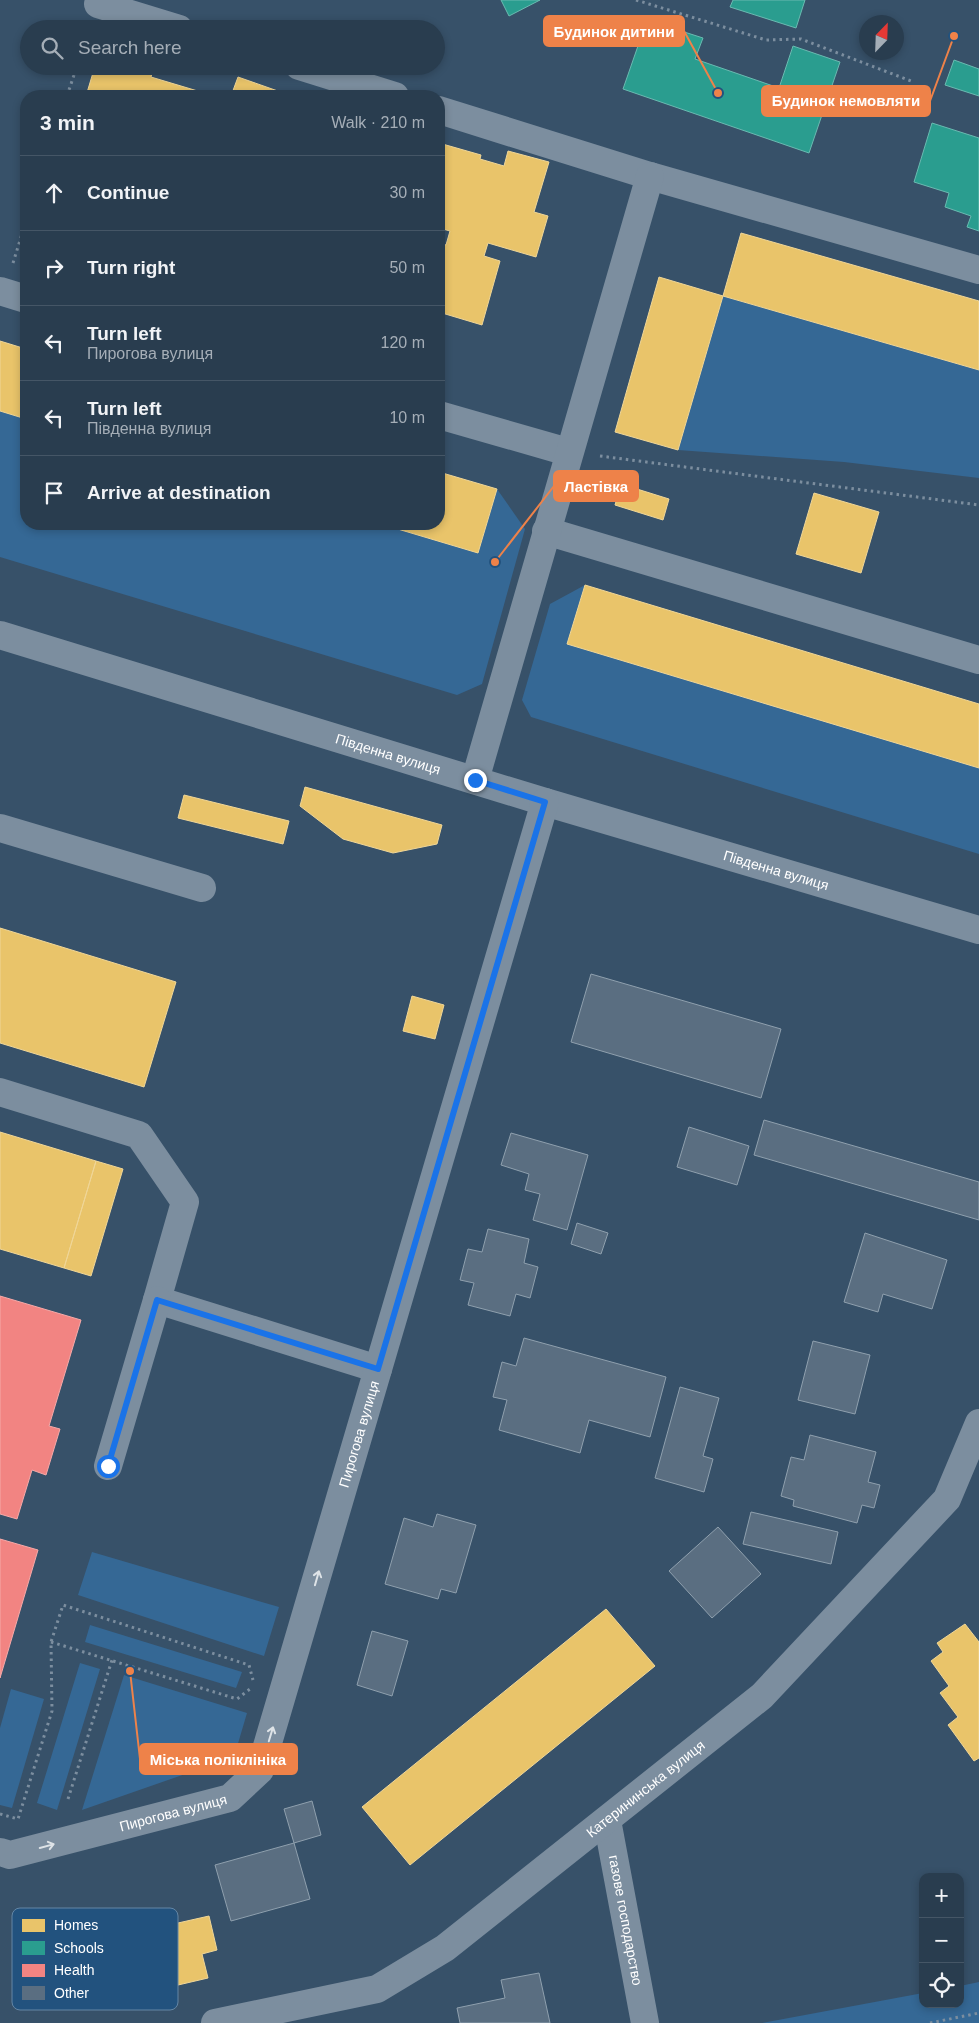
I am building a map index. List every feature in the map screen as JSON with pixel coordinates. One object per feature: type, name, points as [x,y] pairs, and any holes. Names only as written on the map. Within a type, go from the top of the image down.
[{"type":"street","points":[[98,4],[149,20]]},
{"type":"street","points":[[328,75],[376,90]]},
{"type":"street","points":[[445,112],[650,176],[979,270]]},
{"type":"street","points":[[475,780],[568,452],[650,176]]},
{"type":"street","points":[[445,417],[568,452]]},
{"type":"street","points":[[546,531],[979,660]]},
{"type":"street","name":"Південна вулиця","points":[[0,635],[545,802],[979,930]]},
{"type":"street","name":"Пирогова вулиця","points":[[0,1852],[10,1855],[230,1798],[260,1770],[545,802]]},
{"type":"street","points":[[0,828],[202,888]]},
{"type":"street","points":[[0,1092],[139,1135],[185,1202],[108,1466]]},
{"type":"street","points":[[157,1300],[378,1369]]},
{"type":"street","name":"Катерининська вулиця","points":[[215,2023],[377,1989],[445,1948],[762,1696],[947,1499],[979,1423]]},
{"type":"street","name":"газове господарство","points":[[607,1820],[645,2023]]},
{"type":"path","points":[[636,0],[766,40],[801,39],[911,81]]},
{"type":"path","points":[[69,90],[74,75]]},
{"type":"path","points":[[10,294],[20,248]]},
{"type":"path","points":[[568,452],[979,505]]},
{"type":"path","points":[[0,1814],[18,1819],[52,1711],[51,1642],[63,1605],[249,1665],[255,1686],[237,1698],[51,1642]]},
{"type":"path","points":[[68,1799],[112,1660]]},
{"type":"path","points":[[930,2023],[979,2013]]},
{"type":"shaded area","points":[[723,296],[979,370],[979,478],[844,462],[678,450]]},
{"type":"shaded area","points":[[0,411],[20,417],[20,530],[401,530],[478,553],[497,489],[525,529],[482,684],[457,695],[0,557]]},
{"type":"shaded area","points":[[585,585],[568,643],[979,768],[979,854],[531,717],[522,700],[550,604]]},
{"type":"shaded area","points":[[92,1552],[279,1607],[264,1656],[78,1595]]},
{"type":"shaded area","points":[[90,1625],[242,1672],[236,1688],[85,1642]]},
{"type":"shaded area","points":[[80,1663],[100,1669],[57,1810],[37,1803]]},
{"type":"shaded area","points":[[124,1675],[247,1713],[234,1757],[82,1810]]},
{"type":"shaded area","points":[[11,1689],[44,1699],[12,1808],[0,1805],[0,1728]]},
{"type":"shaded area","points":[[979,1982],[979,2023],[762,2023],[919,1994],[919,2008],[964,2008],[964,1985]]},
{"type":"building: Homes","points":[[92,75],[152,75],[151,77],[194,90],[88,90]]},
{"type":"building: Homes","points":[[238,77],[275,90],[233,90]]},
{"type":"building: Homes","points":[[445,145],[481,155],[480,159],[504,166],[508,151],[549,162],[534,212],[548,216],[536,257],[488,243],[484,256],[500,261],[482,325],[445,314],[445,245],[450,231],[445,230]]},
{"type":"building: Homes","points":[[741,233],[979,301],[979,370],[723,296]]},
{"type":"building: Homes","points":[[659,277],[723,296],[678,450],[615,432]]},
{"type":"building: Homes","points":[[0,341],[20,347],[20,417],[0,411]]},
{"type":"building: Homes","points":[[445,474],[497,489],[478,553],[401,530],[445,530]]},
{"type":"building: Homes","points":[[621,484],[669,499],[663,520],[615,505]]},
{"type":"building: Homes","points":[[814,493],[879,512],[861,573],[796,554]]},
{"type":"building: Homes","points":[[585,585],[979,704],[979,768],[567,644]]},
{"type":"building: Homes","points":[[305,787],[442,825],[437,844],[393,853],[343,839],[300,806]]},
{"type":"building: Homes","points":[[184,795],[289,821],[283,844],[178,818]]},
{"type":"building: Homes","points":[[0,928],[176,982],[144,1087],[0,1043]]},
{"type":"building: Homes","points":[[412,996],[444,1005],[435,1039],[403,1031]]},
{"type":"building: Homes","points":[[0,1132],[96,1161],[64,1268],[0,1249]]},
{"type":"building: Homes","points":[[96,1161],[123,1169],[91,1276],[64,1268]]},
{"type":"building: Homes","points":[[606,1609],[655,1666],[410,1865],[362,1807]]},
{"type":"building: Homes","points":[[965,1624],[979,1642],[979,1758],[974,1761],[948,1725],[958,1717],[940,1693],[949,1686],[931,1661],[943,1652],[937,1643]]},
{"type":"building: Homes","points":[[209,1916],[217,1950],[202,1954],[208,1978],[178,1985],[178,1923]]},
{"type":"building: Schools","points":[[501,0],[540,0],[509,16]]},
{"type":"building: Schools","points":[[733,0],[805,0],[796,28],[730,7]]},
{"type":"building: Schools","points":[[647,20],[703,38],[695,59],[779,88],[793,46],[840,62],[809,153],[623,89]]},
{"type":"building: Schools","points":[[954,60],[979,69],[979,96],[945,85]]},
{"type":"building: Schools","points":[[932,123],[979,138],[979,231],[967,227],[971,216],[945,207],[949,193],[914,182]]},
{"type":"building: Health","points":[[0,1296],[81,1320],[49,1426],[60,1429],[46,1475],[32,1470],[17,1519],[0,1514]]},
{"type":"building: Health","points":[[0,1539],[38,1550],[0,1678]]},
{"type":"building: Other","points":[[591,974],[781,1029],[761,1098],[571,1042]]},
{"type":"building: Other","points":[[764,1120],[979,1182],[979,1220],[754,1155]]},
{"type":"building: Other","points":[[689,1127],[749,1146],[737,1185],[677,1167]]},
{"type":"building: Other","points":[[511,1133],[588,1155],[567,1230],[533,1220],[540,1194],[525,1190],[529,1174],[501,1165]]},
{"type":"building: Other","points":[[577,1223],[608,1233],[601,1254],[571,1244]]},
{"type":"building: Other","points":[[488,1229],[529,1239],[524,1263],[538,1267],[530,1298],[516,1294],[510,1316],[468,1305],[474,1283],[460,1280],[468,1249],[482,1252]]},
{"type":"building: Other","points":[[865,1233],[947,1260],[932,1309],[883,1294],[878,1312],[844,1302]]},
{"type":"building: Other","points":[[524,1338],[666,1377],[650,1437],[589,1420],[580,1453],[499,1430],[507,1400],[493,1397],[502,1362],[516,1366]]},
{"type":"building: Other","points":[[813,1341],[870,1355],[855,1414],[798,1400]]},
{"type":"building: Other","points":[[680,1387],[719,1398],[703,1456],[713,1459],[704,1492],[655,1478]]},
{"type":"building: Other","points":[[810,1435],[876,1452],[868,1482],[880,1485],[874,1508],[862,1505],[857,1523],[793,1506],[794,1500],[781,1496],[791,1457],[804,1460]]},
{"type":"building: Other","points":[[751,1512],[838,1532],[831,1564],[743,1544]]},
{"type":"building: Other","points":[[437,1514],[476,1525],[456,1593],[441,1589],[438,1599],[385,1584],[404,1518],[433,1527]]},
{"type":"building: Other","points":[[718,1527],[761,1574],[712,1618],[669,1571]]},
{"type":"building: Other","points":[[372,1631],[408,1641],[392,1696],[357,1685]]},
{"type":"building: Other","points":[[312,1801],[321,1835],[294,1843],[284,1809]]},
{"type":"building: Other","points":[[294,1843],[310,1899],[231,1921],[215,1865]]},
{"type":"building: Other","points":[[539,1973],[550,2023],[460,2023],[457,2008],[505,1998],[501,1980]]},
{"type":"place","name":"Будинок немовляти","points":[[954,36]]},
{"type":"place","name":"Будинок дитини","points":[[718,93]]},
{"type":"place","name":"Ластівка","points":[[495,562]]},
{"type":"place","name":"Міська поліклініка","points":[[130,1671]]},
{"type":"route","points":[[108,1466],[157,1300],[378,1369],[545,802],[475,780]]}]
